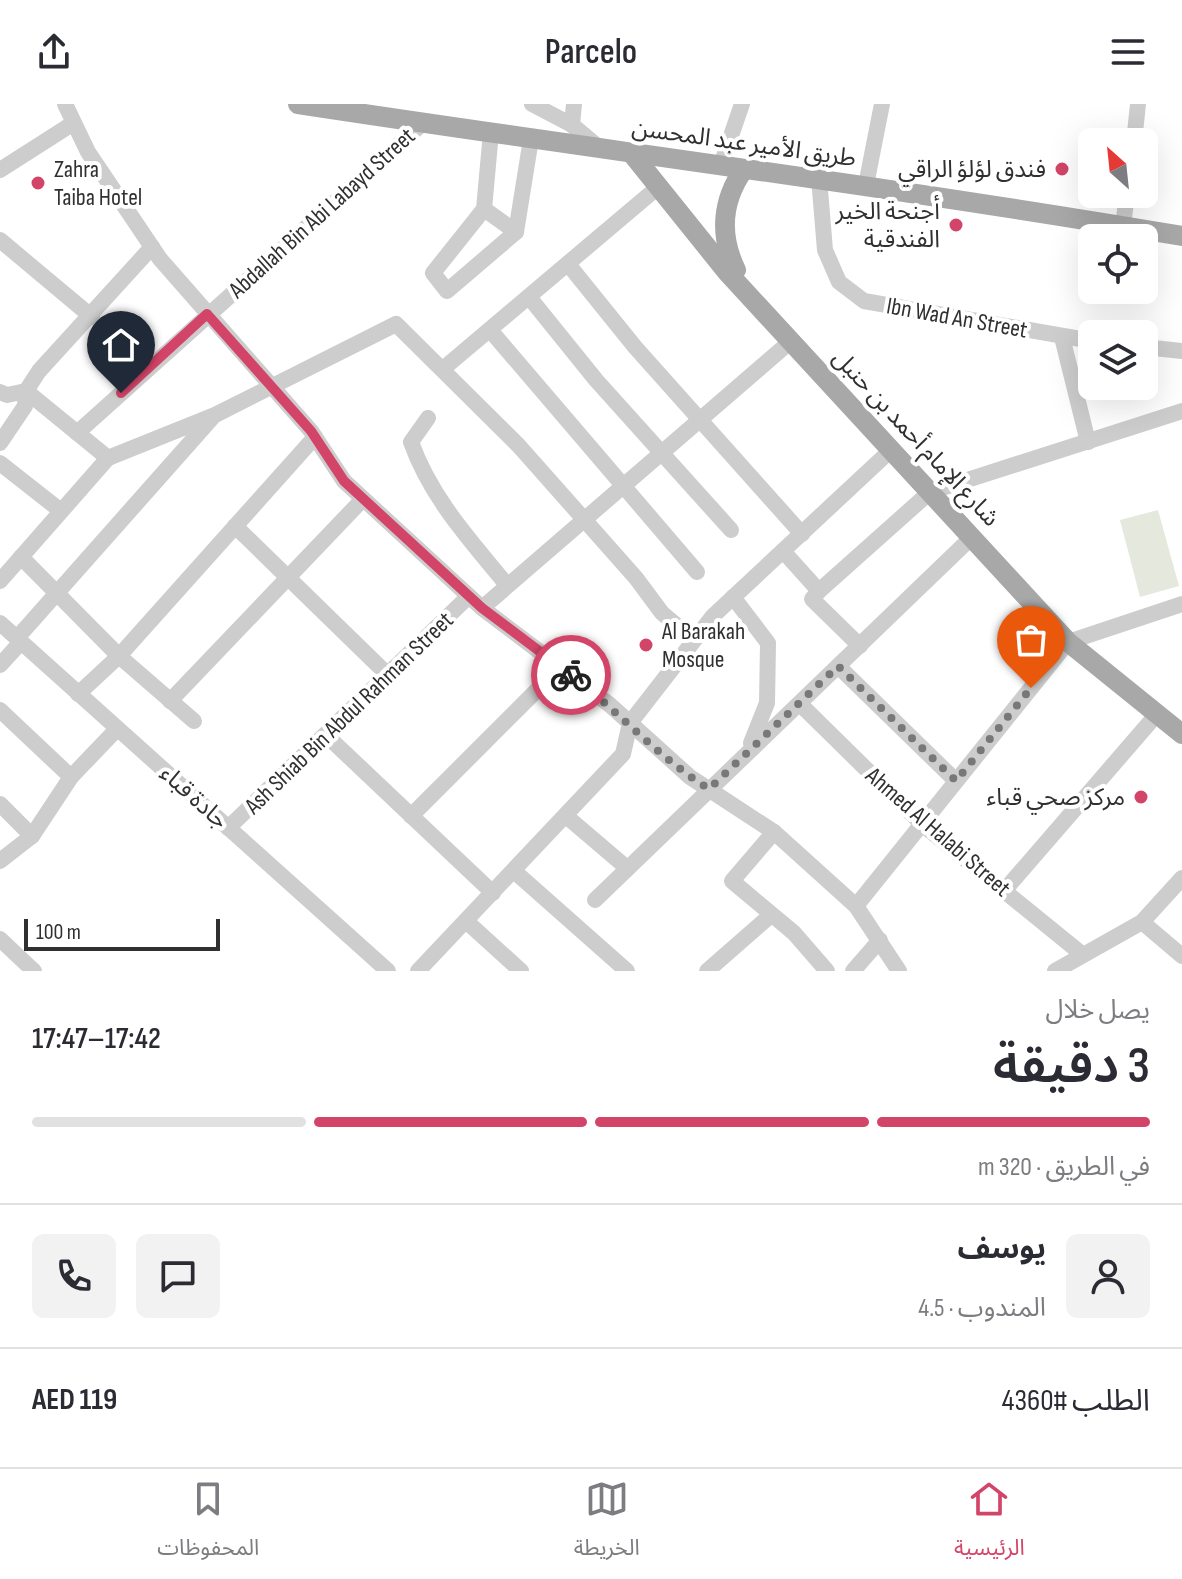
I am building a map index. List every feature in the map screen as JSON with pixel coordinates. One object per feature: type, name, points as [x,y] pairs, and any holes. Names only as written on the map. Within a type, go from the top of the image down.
[{"type":"main road","name":"طريق الأمير عبد المحسن","points":[[298,104],[633,155],[819,178],[1110,224]]},
{"type":"main road","name":"شارع الإمام أحمد بن حنبل","points":[[633,155],[657,188],[749,295],[1068,642],[1182,734]]},
{"type":"main road","points":[[744,169],[727,199],[725,247],[749,295]]},
{"type":"main road","name":"طريق الأمير عبد المحسن","points":[[1158,232],[1182,236]]},
{"type":"street","points":[[65,104],[72,124],[152,247],[315,437],[344,481],[476,602],[630,723],[690,777],[774,832],[856,906],[899,971]]},
{"type":"street","points":[[532,104],[572,125],[599,148]]},
{"type":"street","points":[[572,125],[574,104]]},
{"type":"street","points":[[721,165],[742,104]]},
{"type":"street","points":[[866,185],[882,104]]},
{"type":"street","points":[[1135,128],[1138,104]]},
{"type":"street","name":"Abdallah Bin Abi Labayd Street","points":[[77,433],[424,122]]},
{"type":"street","points":[[0,170],[72,124]]},
{"type":"street","points":[[491,132],[484,209],[433,273],[447,291],[516,232],[531,139]]},
{"type":"street","name":"Ibn Wad An Street","points":[[819,178],[825,250],[839,282],[864,301],[1078,339]]},
{"type":"street","points":[[444,368],[657,188]]},
{"type":"street","points":[[484,209],[516,232]]},
{"type":"street","points":[[0,240],[92,317]]},
{"type":"street","points":[[0,443],[25,406],[26,391],[39,371],[92,317],[152,247]]},
{"type":"street","points":[[568,264],[635,347],[802,534]]},
{"type":"street","points":[[529,297],[596,380],[731,530]]},
{"type":"street","points":[[0,581],[108,458],[215,415],[396,324],[444,368],[519,446],[636,578],[662,613],[694,640]]},
{"type":"street","points":[[490,330],[697,572]]},
{"type":"street","points":[[1062,337],[1088,442]]},
{"type":"street","name":"Ash Shiab Bin Abdul Rahman Street","points":[[228,828],[389,676],[476,602],[507,585],[791,341]]},
{"type":"street","points":[[1158,348],[1182,351]]},
{"type":"street","points":[[26,391],[108,458]]},
{"type":"street","points":[[0,392],[7,395],[26,391]]},
{"type":"street","points":[[860,646],[812,599],[930,492],[1182,411]]},
{"type":"street","points":[[0,665],[56,593],[215,415]]},
{"type":"street","points":[[428,418],[411,442],[421,469],[445,509],[507,585]]},
{"type":"street","points":[[78,694],[119,656],[315,437]]},
{"type":"street","points":[[418,971],[623,754],[630,723],[694,640],[733,597],[891,450]]},
{"type":"street","points":[[0,463],[61,511]]},
{"type":"street","points":[[170,701],[363,499]]},
{"type":"street","points":[[235,526],[389,676]]},
{"type":"street","points":[[595,900],[749,748],[800,704],[972,537]]},
{"type":"street","points":[[783,551],[819,591]]},
{"type":"street","points":[[21,557],[119,656],[194,721]]},
{"type":"street","points":[[733,597],[768,643],[767,703],[749,748]]},
{"type":"street","points":[[856,906],[1068,642],[1182,604]]},
{"type":"street","name":"جادة قباء","points":[[0,623],[388,971]]},
{"type":"street","points":[[838,666],[956,781]]},
{"type":"street","points":[[411,816],[560,667]]},
{"type":"street","name":"Ahmed Al Halabi Street","points":[[800,704],[922,824],[1083,955]]},
{"type":"street","points":[[0,710],[71,777]]},
{"type":"street","points":[[1004,891],[1157,714]]},
{"type":"street","points":[[0,861],[32,836],[71,777],[117,729]]},
{"type":"street","points":[[327,736],[493,893]]},
{"type":"street","points":[[0,804],[32,836]]},
{"type":"street","points":[[566,816],[627,868]]},
{"type":"street","points":[[774,832],[732,881],[794,933],[827,971]]},
{"type":"street","points":[[514,871],[627,971]]},
{"type":"street","points":[[1055,971],[1142,922],[1182,878]]},
{"type":"street","points":[[707,971],[771,915]]},
{"type":"street","points":[[466,921],[521,971]]},
{"type":"street","points":[[1142,922],[1182,956]]},
{"type":"street","points":[[0,939],[34,971]]},
{"type":"street","points":[[853,971],[880,940]]},
{"type":"shaded area","points":[[1158,510],[1179,586],[1140,597],[1120,520]]},
{"type":"way so far","points":[[571,675],[610,705],[690,777],[709,789],[838,666],[956,781],[1031,688]]},
{"type":"place","name":"فندق لؤلؤ الراقي","points":[[1062,169]]},
{"type":"place","name":"Zahra Taiba Hotel","points":[[38,183]]},
{"type":"place","name":"أجنحة الخير الفندقية","points":[[956,225]]},
{"type":"place","name":"Al Barakah Mosque","points":[[646,645]]},
{"type":"place","name":"مركز صحي قباء","points":[[1141,797]]},
{"type":"route","points":[[121,393],[207,314],[311,431],[344,481],[482,608],[571,675]]}]
